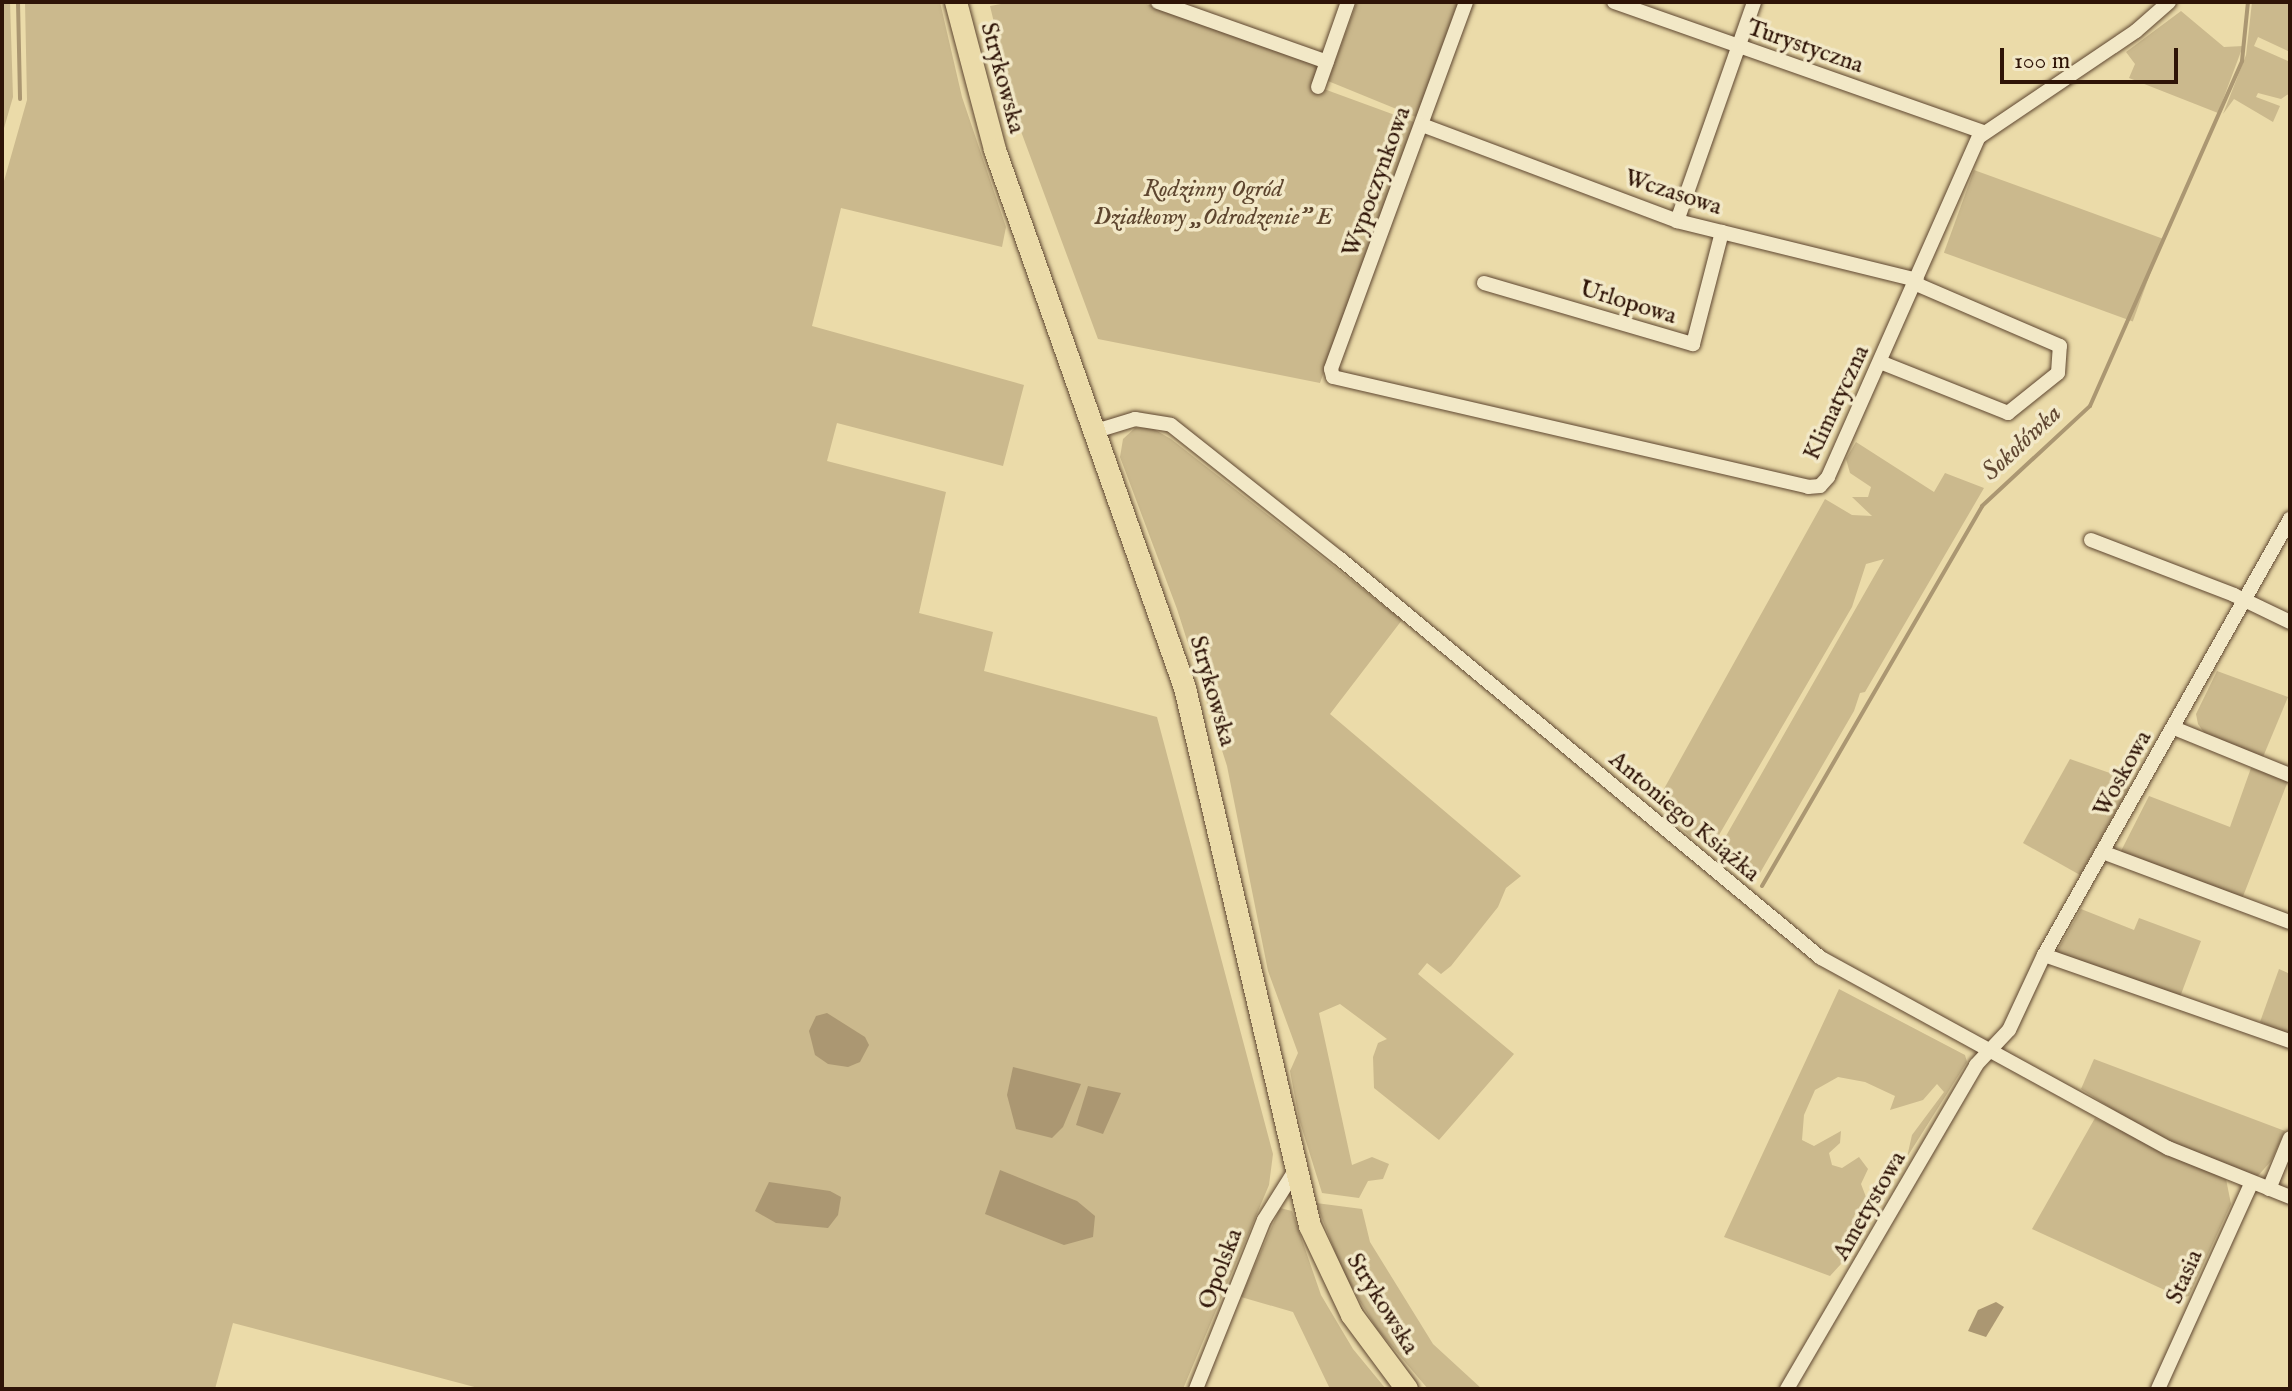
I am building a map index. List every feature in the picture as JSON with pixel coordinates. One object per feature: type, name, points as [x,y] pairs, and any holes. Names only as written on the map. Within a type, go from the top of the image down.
[{"type":"main road","name":"Strykowska","points":[[958,2],[995,150],[1096,431],[1196,725],[1310,1226],[1334,1285],[1364,1334],[1407,1389]]},
{"type":"street","points":[[1158,2],[1327,62]]},
{"type":"street","points":[[1318,87],[1348,2]]},
{"type":"street","name":"Wypoczynkowa","points":[[1333,377],[1331,369],[1466,2]]},
{"type":"street","name":"Turystyczna","points":[[1614,2],[1983,132]]},
{"type":"street","points":[[1677,221],[1754,2]]},
{"type":"street","points":[[1983,132],[2159,5]]},
{"type":"street","name":"Wczasowa","points":[[1422,125],[1677,221],[1916,282],[2060,346],[2058,373],[2008,413],[1880,362]]},
{"type":"street","name":"Klimatyczna","points":[[1333,377],[1808,487],[1820,486],[1828,477],[1983,132]]},
{"type":"street","name":"Urlopowa","points":[[1484,283],[1693,344],[1722,232]]},
{"type":"street","name":"Antoniego Książka","points":[[1096,431],[1135,419],[1171,425],[1351,567],[1821,958],[1931,1022],[1994,1049],[2160,1145],[2251,1184],[2290,1197]]},
{"type":"street","name":"Woskowa","points":[[1994,1049],[2015,1019],[2044,955],[2105,853],[2290,519]]},
{"type":"street","points":[[2091,540],[2246,601],[2290,622]]},
{"type":"street","points":[[2174,728],[2290,775]]},
{"type":"street","points":[[2105,853],[2290,922]]},
{"type":"street","points":[[2044,955],[2290,1041]]},
{"type":"street","name":"Ametystowa","points":[[1787,1389],[1976,1065],[1994,1049]]},
{"type":"street","points":[[2269,1189],[2290,1138]]},
{"type":"street","name":"Opolska","points":[[1196,1389],[1264,1220],[1296,1169]]},
{"type":"street","name":"Stasia","points":[[2158,1389],[2251,1184]]},
{"type":"green space","points":[[2,2],[10,2],[13,97],[2,135]]},
{"type":"green space","points":[[25,2],[940,2],[962,97],[1006,227],[1002,247],[841,208],[812,326],[1024,385],[1003,466],[837,423],[827,461],[946,492],[919,613],[993,632],[984,671],[1157,717],[1273,1154],[1269,1185],[1183,1389],[482,1389],[233,1323],[215,1389],[2,1389],[2,188],[27,100]]},
{"type":"green space","name":"Rodzinny Ogród Działkowy „Odrodzenie” E","points":[[1012,2],[1141,2],[1320,66],[1313,85],[1414,122],[1320,383],[1098,339],[1019,126],[990,6]]},
{"type":"green space","points":[[1357,2],[1458,2],[1416,117],[1328,81]]},
{"type":"green space","points":[[2252,2],[2290,2],[2290,52],[2258,37],[2254,46],[2290,62],[2290,93],[2281,99],[2258,93],[2256,97],[2280,106],[2273,122],[2234,99],[2223,114],[2246,55]]},
{"type":"green space","points":[[2181,11],[2224,47],[2243,46],[2218,113],[2129,78],[2135,64],[2126,52]]},
{"type":"green space","points":[[1974,170],[2163,239],[2133,321],[1944,253]]},
{"type":"green space","points":[[1135,428],[1152,428],[1171,439],[1402,620],[1330,714],[1521,876],[1506,888],[1498,907],[1451,966],[1441,974],[1427,963],[1418,974],[1514,1054],[1439,1140],[1374,1088],[1373,1057],[1378,1043],[1387,1039],[1340,1004],[1319,1013],[1352,1165],[1372,1157],[1389,1164],[1383,1179],[1368,1181],[1359,1198],[1322,1193],[1299,1119],[1290,1071],[1298,1053],[1268,971],[1227,766],[1177,609],[1120,457],[1123,439]]},
{"type":"green space","points":[[1856,442],[1934,492],[1945,473],[1984,488],[1865,692],[1860,693],[1854,711],[1753,885],[1723,863],[1726,836],[1884,559],[1866,564],[1852,607],[1719,835],[1714,839],[1691,837],[1655,805],[1825,499],[1852,515],[1872,516],[1852,497],[1868,497],[1871,487],[1850,473],[1846,459]]},
{"type":"green space","points":[[2217,671],[2288,697],[2263,757],[2208,738],[2198,724],[2196,714]]},
{"type":"green space","points":[[2070,759],[2124,778],[2129,788],[2080,875],[2023,843]]},
{"type":"green space","points":[[2251,768],[2288,781],[2242,899],[2120,853],[2149,796],[2230,827]]},
{"type":"green space","points":[[2081,909],[2134,930],[2139,918],[2201,941],[2180,997],[2059,955],[2057,951]]},
{"type":"green space","points":[[2279,969],[2290,974],[2290,1035],[2260,1022]]},
{"type":"green space","points":[[1839,989],[1965,1055],[1967,1062],[1878,1203],[1907,1157],[1912,1135],[1944,1092],[1937,1084],[1923,1100],[1890,1110],[1895,1096],[1865,1082],[1838,1077],[1815,1090],[1804,1115],[1802,1140],[1814,1146],[1841,1131],[1840,1143],[1829,1153],[1832,1165],[1842,1168],[1859,1157],[1868,1169],[1861,1184],[1866,1197],[1854,1216],[1863,1240],[1830,1276],[1724,1237]]},
{"type":"green space","points":[[2094,1059],[2285,1131],[2271,1161],[2257,1177],[2156,1137],[2081,1089]]},
{"type":"green space","points":[[2095,1118],[2226,1179],[2231,1204],[2189,1296],[2182,1298],[2032,1229]]},
{"type":"green space","points":[[1316,1203],[1362,1209],[1370,1242],[1433,1344],[1482,1389],[1428,1389],[1377,1329],[1345,1277]]},
{"type":"green space","points":[[1280,1208],[1292,1211],[1321,1295],[1353,1349],[1386,1389],[1330,1389],[1293,1312],[1241,1297]]},
{"type":"shaded area","points":[[827,1013],[865,1037],[869,1045],[860,1062],[848,1067],[828,1064],[815,1055],[809,1031],[816,1016]]},
{"type":"shaded area","points":[[1013,1067],[1081,1084],[1063,1127],[1052,1138],[1016,1129],[1007,1095]]},
{"type":"shaded area","points":[[1088,1086],[1121,1093],[1103,1134],[1076,1125]]},
{"type":"shaded area","points":[[1000,1170],[1077,1201],[1095,1216],[1093,1237],[1064,1245],[985,1214]]},
{"type":"shaded area","points":[[769,1182],[830,1191],[841,1197],[838,1215],[828,1228],[776,1223],[755,1211]]},
{"type":"shaded area","points":[[1996,1302],[2004,1307],[1986,1337],[1968,1331],[1978,1310]]},
{"type":"waterway","points":[[18,2],[20,99]]},
{"type":"waterway","name":"Sokołówka","points":[[1762,886],[1982,506],[2090,406],[2242,61],[2248,2]]}]
